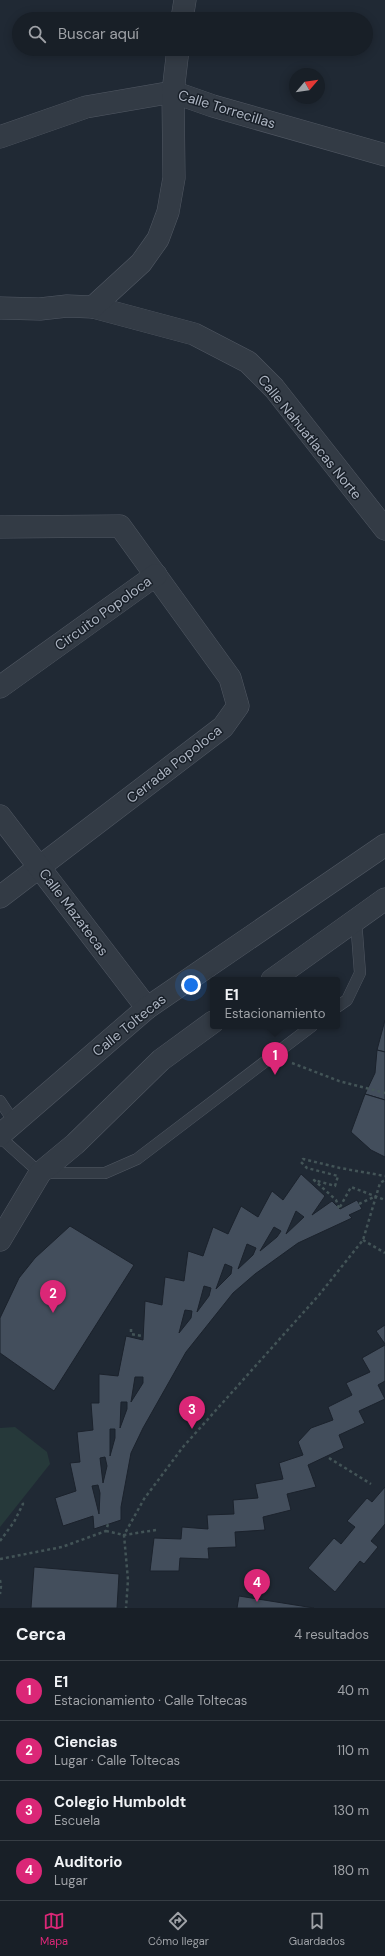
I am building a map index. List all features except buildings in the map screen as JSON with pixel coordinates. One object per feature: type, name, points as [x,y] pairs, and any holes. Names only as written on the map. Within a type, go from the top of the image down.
[{"type":"street","points":[[183,12],[185,0]]},
{"type":"street","points":[[0,308],[40,309],[67,306],[93,307],[141,263],[158,239],[168,212],[174,178],[173,92],[177,56]]},
{"type":"street","name":"Calle Torrecillas","points":[[0,137],[86,107],[173,92],[213,106],[385,155]]},
{"type":"street","name":"Calle Nahuatlacas Norte","points":[[93,307],[194,334],[248,362],[274,388],[385,529]]},
{"type":"street","name":"Circuito Popoloca","points":[[0,527],[120,526],[156,575],[0,687]]},
{"type":"street","name":"Cerrada Popoloca","points":[[0,897],[223,727],[238,706],[230,678],[156,575]]},
{"type":"street","name":"Calle Mazatecas","points":[[0,816],[147,1008]]},
{"type":"street","name":"Calle Toltecas","points":[[5,1131],[147,1008],[385,845]]},
{"type":"street","points":[[276,977],[385,899]]},
{"type":"street","points":[[1,1238],[40,1173],[75,1144],[161,1060],[210,1024]]},
{"type":"lane","points":[[340,1005],[347,1000],[360,973],[356,920]]},
{"type":"lane","points":[[0,1101],[5,1131],[40,1173],[105,1173],[137,1159],[308,1029]]},
{"type":"path","points":[[272,1056],[338,1080],[385,1093]]},
{"type":"path","points":[[385,1176],[340,1168],[303,1159],[302,1162],[307,1168],[338,1176],[335,1186],[314,1180],[336,1200],[339,1208],[351,1187],[385,1200]]},
{"type":"path","points":[[126,1608],[128,1580],[124,1536],[144,1499],[183,1447],[319,1295],[363,1240],[380,1182],[385,1180]]},
{"type":"path","points":[[359,1204],[376,1196]]},
{"type":"path","points":[[363,1240],[385,1253]]},
{"type":"path","points":[[131,1329],[131,1334],[144,1336]]},
{"type":"path","points":[[329,1458],[371,1484]]},
{"type":"path","points":[[0,1542],[14,1522],[23,1504],[21,1501]]},
{"type":"path","points":[[106,1531],[108,1524]]},
{"type":"path","points":[[0,1559],[62,1547],[106,1531],[124,1536],[156,1530]]},
{"type":"path","points":[[0,1580],[2,1586],[0,1594]]},
{"type":"shaded area","points":[[15,1427],[47,1452],[50,1464],[0,1527],[0,1428]]},
{"type":"place","name":"E1","points":[[275,1075]]},
{"type":"place","name":"Ciencias","points":[[53,1313]]},
{"type":"place","name":"Colegio Humboldt","points":[[192,1429]]},
{"type":"place","name":"Auditorio","points":[[257,1602]]}]
